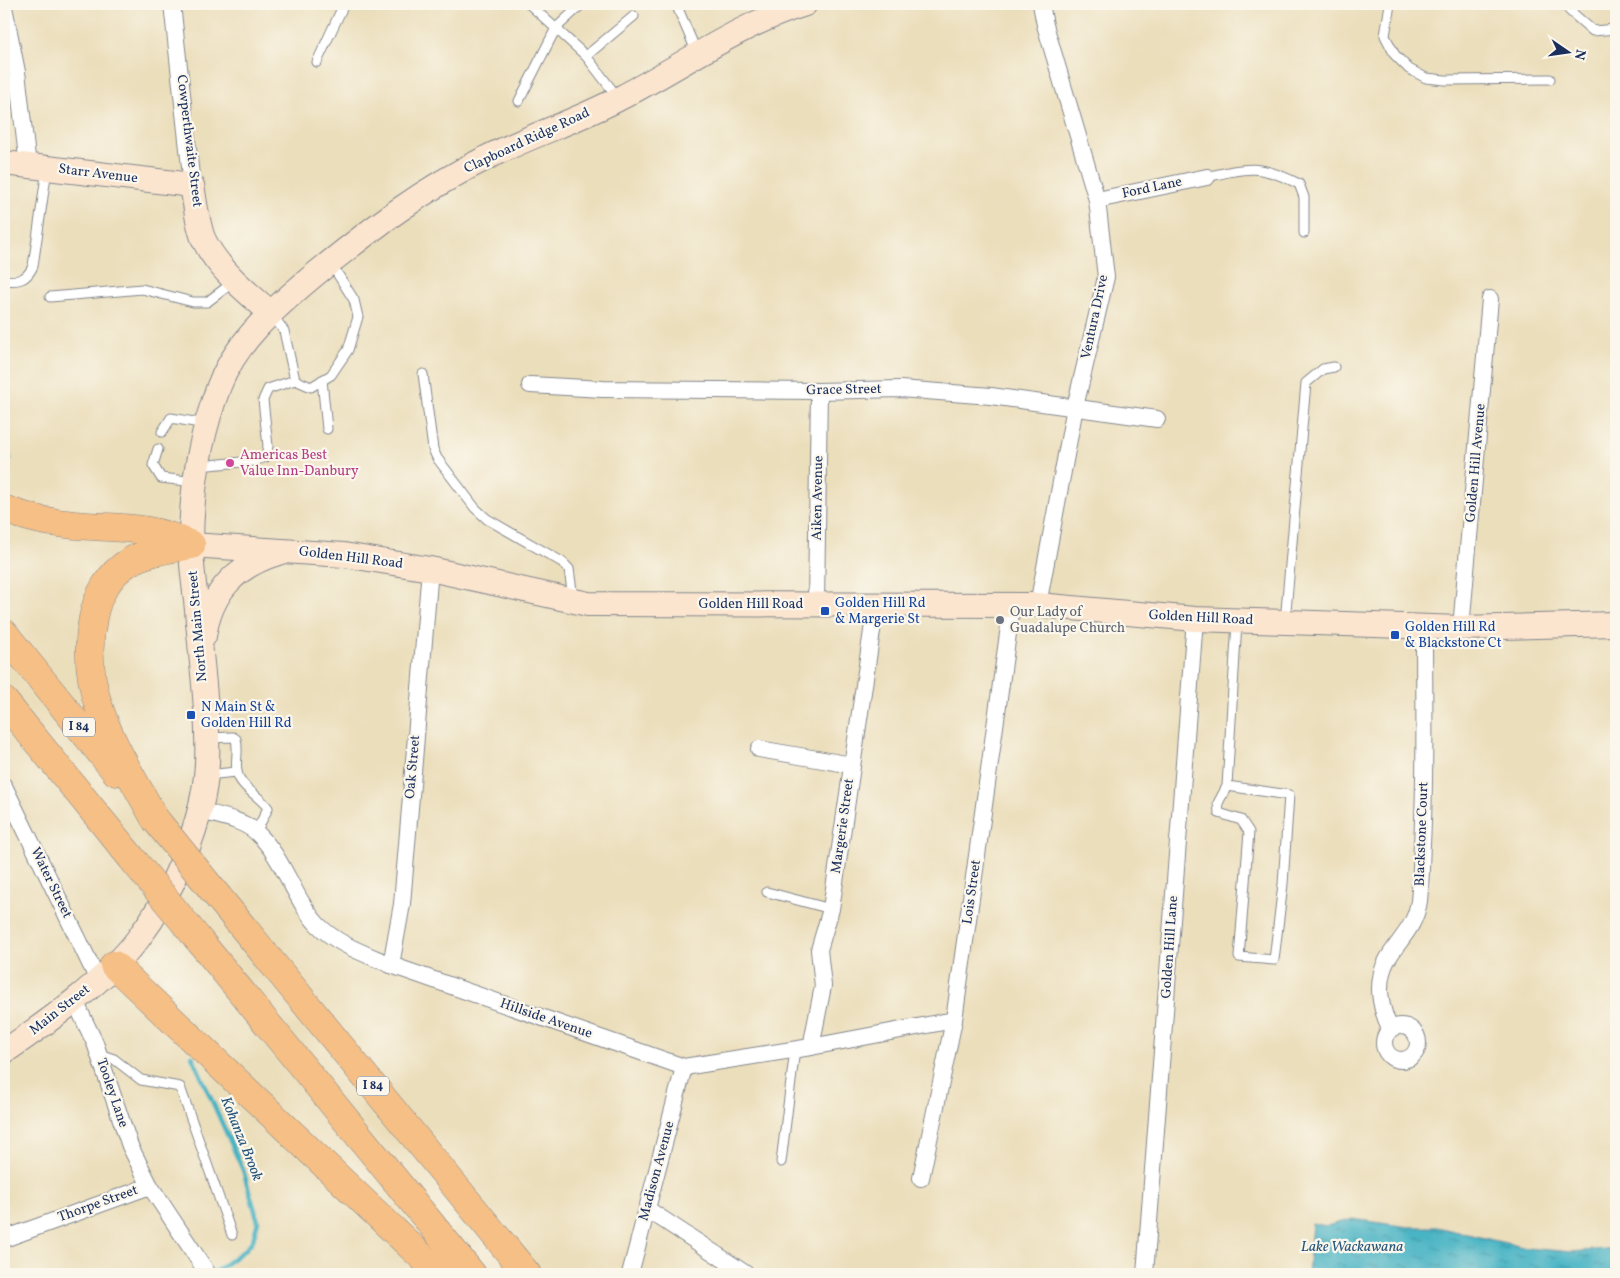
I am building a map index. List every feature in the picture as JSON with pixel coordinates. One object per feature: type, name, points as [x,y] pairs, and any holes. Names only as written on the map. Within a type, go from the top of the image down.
[{"type":"highway","points":[[4,509],[53,523],[142,529],[174,536],[191,545]]},
{"type":"highway","points":[[155,820],[98,707],[90,675],[90,632],[95,608],[103,590],[115,573],[129,562],[147,554],[191,545]]},
{"type":"highway","name":"I 84","points":[[4,634],[527,1274]]},
{"type":"highway","points":[[4,701],[472,1274]]},
{"type":"highway","points":[[106,972],[440,1274]]},
{"type":"street","name":"Cowperthwaite Street","points":[[172,4],[192,185],[203,238],[217,259],[244,291],[270,312]]},
{"type":"street","name":"Ventura Drive","points":[[1038,605],[1075,407],[1106,277],[1097,200],[1045,25],[1041,4]]},
{"type":"street","name":"Clapboard Ridge Road","points":[[270,312],[400,207],[440,182],[492,155],[619,99],[743,30],[791,6]]},
{"type":"street","points":[[4,7],[38,167]]},
{"type":"street","name":"Starr Avenue","points":[[4,163],[192,185]]},
{"type":"street","name":"Ford Lane","points":[[1097,200],[1207,177]]},
{"type":"street","name":"Golden Hill Avenue","points":[[1461,628],[1490,299]]},
{"type":"street","name":"North Main Street","points":[[106,972],[137,941],[151,919],[188,848],[201,811],[206,739],[191,545],[196,474],[207,424],[220,383],[244,345],[270,312]]},
{"type":"street","name":"Grace Street","points":[[530,385],[603,389],[819,391],[900,389],[939,391],[1157,419]]},
{"type":"street","name":"Aiken Avenue","points":[[816,604],[819,391]]},
{"type":"street","name":"Golden Hill Road","points":[[191,545],[289,550],[344,556],[430,569],[588,604],[1038,605],[1195,619],[1424,627],[1461,628],[1616,624]]},
{"type":"street","points":[[200,656],[207,619],[217,595],[222,589],[248,565],[289,550]]},
{"type":"street","name":"Oak Street","points":[[391,965],[402,904],[430,569]]},
{"type":"street","name":"Margerie Street","points":[[803,1048],[823,986],[819,950],[831,909],[876,604]]},
{"type":"street","name":"Lois Street","points":[[921,1178],[954,1020],[1012,605]]},
{"type":"street","name":"Golden Hill Lane","points":[[1145,1274],[1195,619]]},
{"type":"street","name":"Blackstone Court","points":[[1391,1030],[1385,1018],[1380,999],[1381,979],[1387,961],[1412,924],[1419,902],[1424,802],[1424,627]]},
{"type":"street","points":[[759,749],[852,765]]},
{"type":"street","name":"Water Street","points":[[4,786],[106,972]]},
{"type":"street","name":"Hillside Avenue","points":[[201,811],[231,820],[256,832],[273,853],[301,901],[318,925],[345,945],[391,965],[684,1067],[803,1048],[954,1020]]},
{"type":"street","name":"Main Street","points":[[4,1052],[40,1027],[106,972]]},
{"type":"street","name":"Tooley Lane","points":[[74,999],[99,1054],[130,1146],[150,1186]]},
{"type":"street","name":"Madison Avenue","points":[[630,1274],[684,1067]]},
{"type":"street","name":"Thorpe Street","points":[[4,1239],[150,1186],[206,1271]]},
{"type":"street","points":[[647,1209],[746,1274]]},
{"type":"lane","points":[[317,62],[344,4]]},
{"type":"lane","points":[[529,4],[586,56],[619,99]]},
{"type":"lane","points":[[519,101],[556,28],[582,4]]},
{"type":"lane","points":[[676,4],[698,56]]},
{"type":"lane","points":[[1390,4],[1385,36],[1395,55],[1409,69],[1426,78],[1445,80],[1550,79]]},
{"type":"lane","points":[[1564,4],[1593,31],[1616,29]]},
{"type":"lane","points":[[586,56],[634,16]]},
{"type":"lane","points":[[4,280],[16,282],[29,275],[33,266],[38,167]]},
{"type":"lane","points":[[1207,177],[1247,167],[1279,173],[1299,184],[1304,197],[1304,233]]},
{"type":"lane","points":[[158,449],[153,465],[161,478],[196,474],[266,457],[268,446],[263,400],[268,389],[295,380],[311,387],[331,375],[348,350],[358,317],[354,300],[330,262]]},
{"type":"lane","points":[[50,297],[142,289],[193,302],[207,302],[235,281]]},
{"type":"lane","points":[[270,312],[284,331],[295,380]]},
{"type":"lane","points":[[1285,622],[1306,384],[1323,369],[1334,367]]},
{"type":"lane","points":[[424,374],[433,449],[437,458],[475,508],[487,519],[566,566],[572,581],[573,601]]},
{"type":"lane","points":[[322,380],[326,429]]},
{"type":"lane","points":[[162,432],[171,418],[207,424]]},
{"type":"lane","points":[[1227,786],[1289,795],[1283,884],[1274,960],[1239,956],[1249,832],[1241,820],[1219,812],[1218,803],[1227,786],[1237,620]]},
{"type":"lane","points":[[206,739],[233,737],[236,739],[239,750],[236,772],[242,782],[268,808],[256,832]]},
{"type":"lane","points":[[205,775],[236,772]]},
{"type":"lane","points":[[767,892],[831,909]]},
{"type":"lane","points":[[781,1162],[803,1048]]},
{"type":"lane","points":[[99,1054],[114,1059],[141,1080],[180,1088],[232,1236]]},
{"type":"water","name":"Lake Wackawana","points":[[1353,1219],[1409,1227],[1437,1227],[1527,1248],[1572,1252],[1616,1248],[1616,1274],[1308,1274],[1312,1223],[1326,1226]]},
{"type":"waterway","name":"Kohanza Brook","points":[[4,447],[10,459]]},
{"type":"waterway","name":"Kohanza Brook","points":[[192,1056],[243,1170],[258,1221],[253,1240],[246,1249],[212,1274]]},
{"type":"place","name":"Americas Best Value Inn-Danbury","points":[[230,463]]},
{"type":"place","name":"Golden Hill Rd & Margerie St","points":[[825,611]]},
{"type":"place","name":"Our Lady of Guadalupe Church","points":[[1000,620]]},
{"type":"place","name":"Golden Hill Rd & Blackstone Ct","points":[[1395,635]]},
{"type":"place","name":"N Main St & Golden Hill Rd","points":[[191,715]]}]
